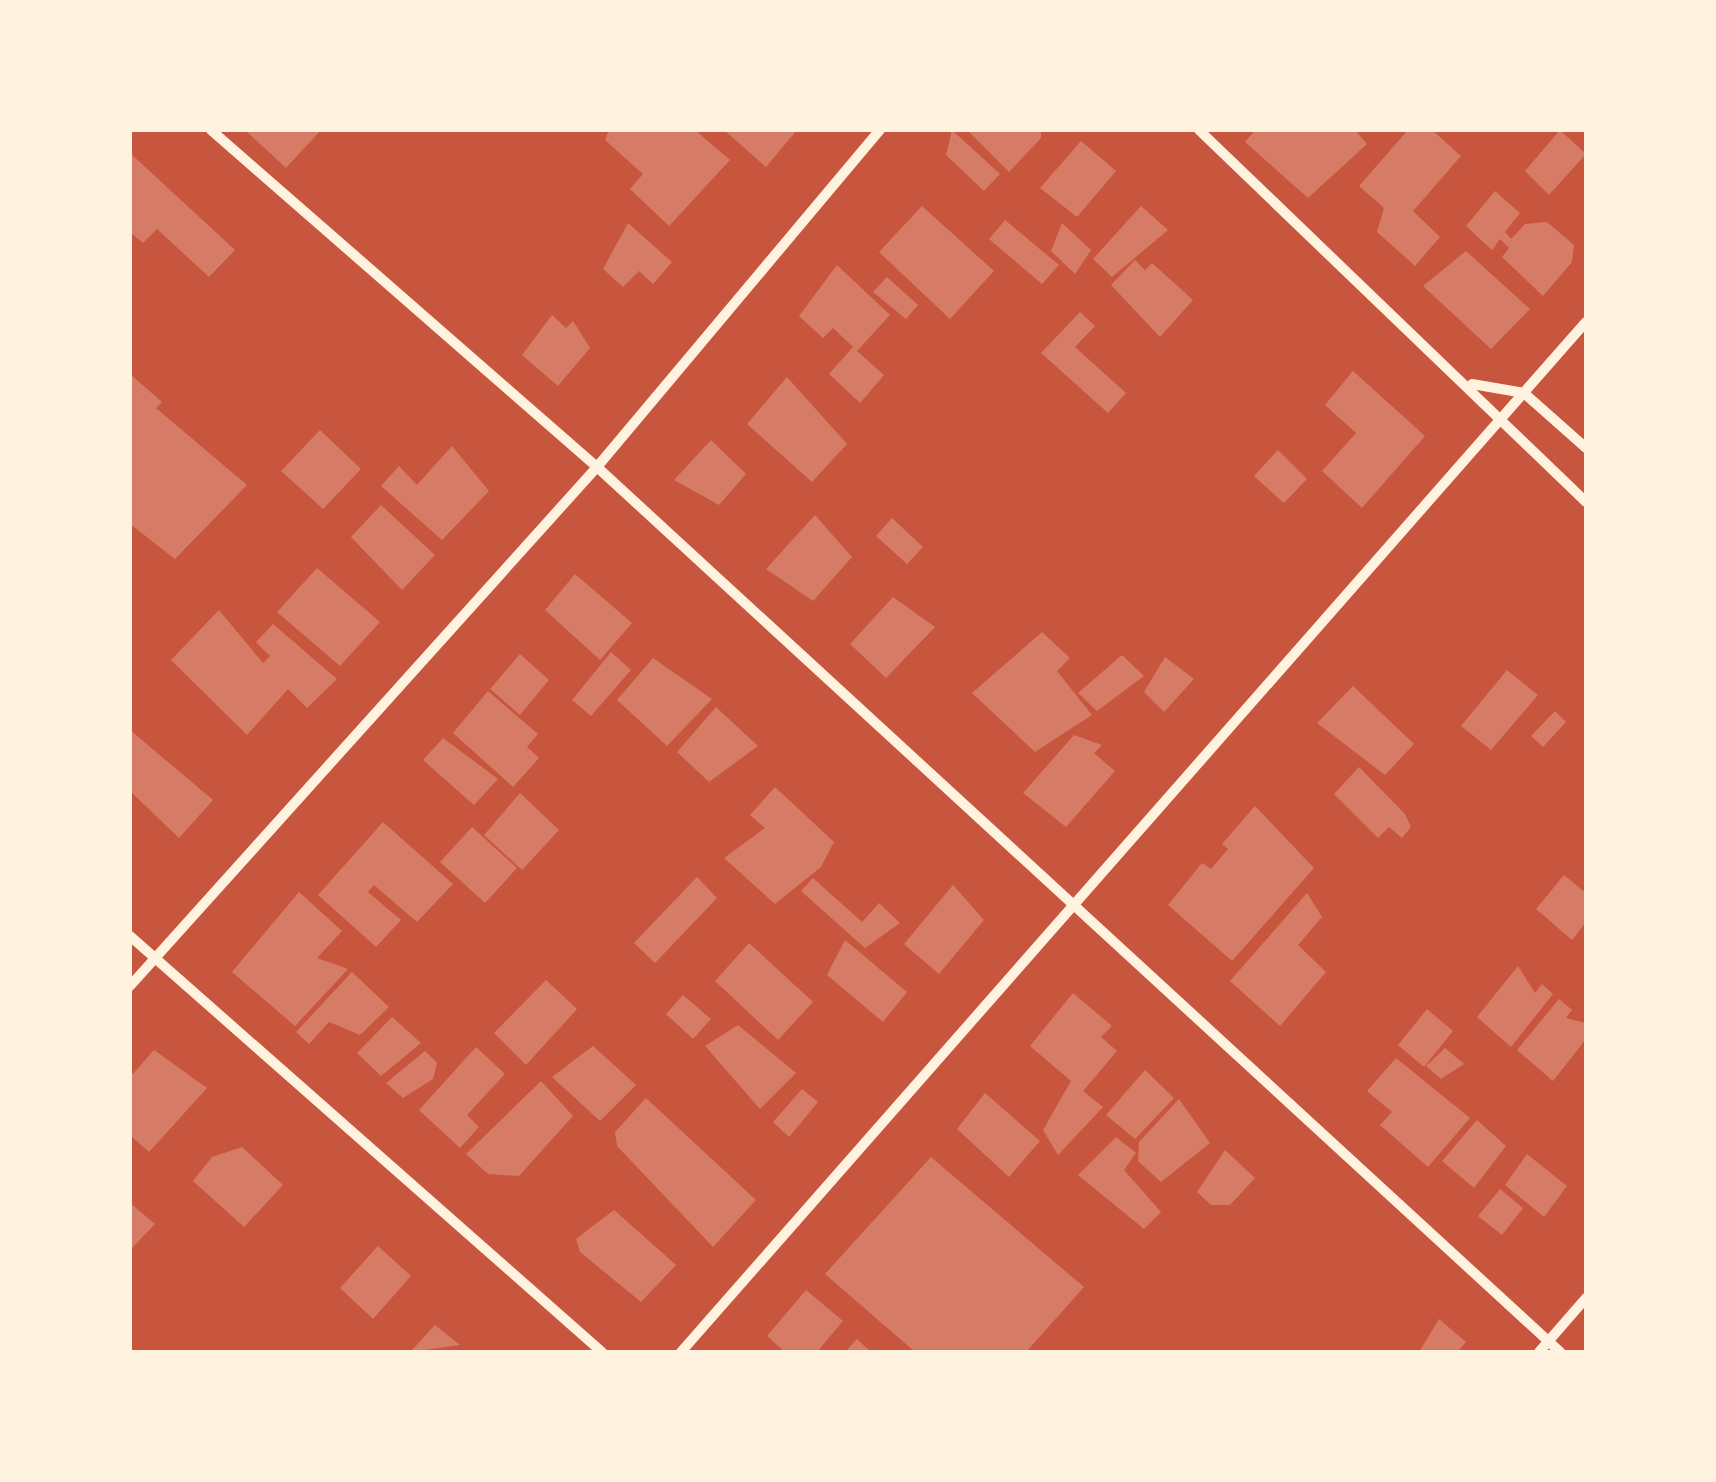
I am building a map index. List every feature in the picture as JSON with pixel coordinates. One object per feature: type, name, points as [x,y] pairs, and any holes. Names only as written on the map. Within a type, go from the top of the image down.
[{"type":"street","points":[[211,130],[596,467],[1560,1352]]},
{"type":"street","points":[[130,986],[596,467],[880,130]]},
{"type":"street","points":[[1198,130],[1472,384],[1497,424],[1586,502]]},
{"type":"street","points":[[682,1352],[1586,322]]},
{"type":"street","points":[[1472,384],[1524,393],[1586,448]]},
{"type":"street","points":[[130,936],[602,1352]]},
{"type":"street","points":[[1538,1352],[1586,1298]]},
{"type":"building","points":[[245,130],[321,130],[286,168]]},
{"type":"building","points":[[609,130],[695,130],[730,160],[669,226],[630,189],[643,174],[605,140]]},
{"type":"building","points":[[724,130],[797,130],[766,167]]},
{"type":"building","points":[[952,130],[1000,174],[984,191],[946,155]]},
{"type":"building","points":[[967,130],[1041,130],[1041,138],[1009,172]]},
{"type":"building","points":[[1255,130],[1355,130],[1367,144],[1308,198],[1245,142]]},
{"type":"building","points":[[1408,130],[1432,130],[1461,156],[1413,211],[1440,237],[1415,266],[1377,232],[1384,208],[1359,186]]},
{"type":"building","points":[[1560,130],[1586,154],[1549,195],[1525,171]]},
{"type":"building","points":[[1081,141],[1116,171],[1077,217],[1040,188]]},
{"type":"building","points":[[130,153],[235,250],[209,277],[157,229],[143,243],[130,232]]},
{"type":"building","points":[[1495,191],[1520,213],[1505,232],[1511,239],[1525,224],[1547,222],[1574,245],[1572,262],[1543,296],[1502,257],[1509,248],[1500,239],[1492,250],[1466,226]]},
{"type":"building","points":[[922,206],[994,271],[950,319],[879,252]]},
{"type":"building","points":[[1141,206],[1168,230],[1112,277],[1093,259]]},
{"type":"building","points":[[1005,220],[1059,265],[1042,284],[989,239]]},
{"type":"building","points":[[628,223],[672,262],[653,284],[639,271],[623,287],[603,269]]},
{"type":"building","points":[[1062,223],[1091,250],[1075,274],[1051,251]]},
{"type":"building","points":[[1466,251],[1530,309],[1491,349],[1423,286]]},
{"type":"building","points":[[1135,260],[1145,270],[1152,263],[1193,300],[1160,337],[1111,285]]},
{"type":"building","points":[[837,265],[890,315],[857,351],[884,375],[860,403],[829,374],[853,347],[833,328],[823,338],[799,316]]},
{"type":"building","points":[[887,277],[918,305],[906,319],[873,292]]},
{"type":"building","points":[[1080,312],[1095,326],[1075,347],[1126,393],[1108,413],[1041,353]]},
{"type":"building","points":[[552,315],[566,328],[573,321],[590,348],[558,386],[522,355]]},
{"type":"building","points":[[1353,371],[1425,436],[1362,508],[1322,471],[1356,433],[1325,405]]},
{"type":"building","points":[[130,374],[162,402],[156,408],[247,485],[175,559],[130,524]]},
{"type":"building","points":[[787,377],[847,444],[812,482],[747,424]]},
{"type":"building","points":[[320,430],[361,469],[323,509],[281,471]]},
{"type":"building","points":[[711,440],[746,474],[719,505],[674,480]]},
{"type":"building","points":[[452,446],[489,491],[442,540],[381,486],[399,466],[417,485]]},
{"type":"building","points":[[1278,450],[1307,479],[1284,503],[1254,476]]},
{"type":"building","points":[[381,505],[435,555],[402,590],[351,537]]},
{"type":"building","points":[[815,515],[852,557],[813,601],[766,569]]},
{"type":"building","points":[[892,518],[923,547],[907,564],[876,536]]},
{"type":"building","points":[[317,568],[380,622],[340,666],[277,612]]},
{"type":"building","points":[[575,574],[632,623],[600,660],[545,610]]},
{"type":"building","points":[[893,597],[935,627],[886,678],[850,644]]},
{"type":"building","points":[[219,610],[263,663],[270,656],[256,642],[273,624],[337,679],[307,708],[288,689],[247,735],[171,660]]},
{"type":"building","points":[[1042,632],[1070,658],[1057,671],[1092,715],[1035,752],[972,693]]},
{"type":"building","points":[[611,652],[631,670],[591,716],[572,700]]},
{"type":"building","points":[[520,654],[549,680],[520,715],[490,689]]},
{"type":"building","points":[[1122,655],[1144,676],[1097,711],[1078,693]]},
{"type":"building","points":[[1165,657],[1194,679],[1164,712],[1144,692]]},
{"type":"building","points":[[653,658],[712,699],[667,746],[617,700]]},
{"type":"building","points":[[1507,670],[1538,695],[1491,750],[1461,726]]},
{"type":"building","points":[[1353,686],[1414,744],[1385,775],[1317,723]]},
{"type":"building","points":[[488,691],[538,734],[527,747],[539,758],[513,787],[453,733]]},
{"type":"building","points":[[716,707],[758,746],[709,782],[677,752]]},
{"type":"building","points":[[1555,711],[1566,722],[1543,747],[1531,736]]},
{"type":"building","points":[[130,730],[213,800],[179,838],[130,791]]},
{"type":"building","points":[[1074,735],[1102,745],[1094,753],[1115,771],[1066,827],[1023,793]]},
{"type":"building","points":[[443,738],[498,779],[474,805],[423,760]]},
{"type":"building","points":[[1359,767],[1405,814],[1411,827],[1402,838],[1389,827],[1378,838],[1334,794]]},
{"type":"building","points":[[775,787],[834,842],[821,867],[775,904],[724,858],[765,828],[750,815]]},
{"type":"building","points":[[520,793],[559,830],[522,870],[484,835]]},
{"type":"building","points":[[1255,806],[1314,868],[1232,961],[1168,905],[1202,863],[1211,869],[1228,849],[1222,844]]},
{"type":"building","points":[[383,822],[453,884],[417,922],[374,885],[368,892],[401,920],[376,947],[318,895]]},
{"type":"building","points":[[472,827],[517,868],[485,903],[440,862]]},
{"type":"building","points":[[1564,875],[1586,893],[1586,922],[1572,940],[1536,909]]},
{"type":"building","points":[[697,877],[717,898],[655,963],[634,943]]},
{"type":"building","points":[[813,878],[862,922],[879,903],[900,923],[865,948],[801,891]]},
{"type":"building","points":[[953,885],[984,920],[939,974],[904,944]]},
{"type":"building","points":[[299,892],[342,931],[317,958],[348,969],[295,1026],[232,972]]},
{"type":"building","points":[[1307,893],[1322,917],[1298,945],[1326,972],[1280,1026],[1230,981]]},
{"type":"building","points":[[845,940],[907,992],[883,1022],[827,975]]},
{"type":"building","points":[[749,943],[813,1002],[778,1040],[715,981]]},
{"type":"building","points":[[1518,966],[1535,993],[1542,984],[1553,994],[1511,1047],[1477,1017]]},
{"type":"building","points":[[352,972],[389,1007],[360,1035],[329,1022],[309,1044],[296,1032]]},
{"type":"building","points":[[546,980],[577,1009],[526,1065],[494,1033]]},
{"type":"building","points":[[1073,993],[1112,1026],[1101,1037],[1117,1051],[1083,1091],[1103,1107],[1058,1155],[1043,1130],[1071,1081],[1030,1046]]},
{"type":"building","points":[[683,995],[711,1019],[693,1039],[666,1014]]},
{"type":"building","points":[[1559,999],[1572,1010],[1566,1018],[1586,1023],[1586,1039],[1553,1081],[1517,1050]]},
{"type":"building","points":[[1427,1009],[1453,1031],[1424,1067],[1398,1045]]},
{"type":"building","points":[[392,1017],[421,1043],[381,1076],[357,1053]]},
{"type":"building","points":[[738,1025],[796,1073],[760,1109],[705,1046]]},
{"type":"building","points":[[593,1046],[636,1085],[600,1121],[552,1077]]},
{"type":"building","points":[[476,1047],[505,1074],[467,1115],[479,1127],[460,1148],[419,1110]]},
{"type":"building","points":[[1445,1048],[1464,1064],[1441,1079],[1426,1066]]},
{"type":"building","points":[[154,1050],[207,1088],[149,1152],[130,1135],[130,1077]]},
{"type":"building","points":[[425,1051],[437,1063],[433,1079],[403,1098],[386,1083]]},
{"type":"building","points":[[1396,1058],[1470,1118],[1428,1167],[1380,1125],[1392,1112],[1367,1091]]},
{"type":"building","points":[[1145,1070],[1174,1098],[1135,1139],[1106,1115]]},
{"type":"building","points":[[541,1081],[573,1116],[519,1176],[488,1174],[466,1154]]},
{"type":"building","points":[[802,1089],[818,1102],[789,1137],[773,1122]]},
{"type":"building","points":[[985,1093],[1040,1141],[1009,1177],[957,1129]]},
{"type":"building","points":[[646,1098],[756,1200],[713,1247],[617,1146],[615,1132]]},
{"type":"building","points":[[1179,1099],[1210,1143],[1161,1182],[1138,1161],[1139,1142]]},
{"type":"building","points":[[1477,1120],[1506,1146],[1474,1188],[1442,1161]]},
{"type":"building","points":[[1116,1137],[1136,1153],[1124,1170],[1161,1212],[1144,1229],[1078,1175]]},
{"type":"building","points":[[242,1147],[283,1185],[244,1227],[193,1181],[212,1157]]},
{"type":"building","points":[[1225,1150],[1255,1178],[1230,1205],[1211,1205],[1197,1192]]},
{"type":"building","points":[[1527,1154],[1567,1186],[1544,1217],[1505,1185]]},
{"type":"building","points":[[931,1157],[1084,1287],[1026,1352],[915,1352],[825,1274]]},
{"type":"building","points":[[1500,1189],[1523,1208],[1502,1235],[1478,1216]]},
{"type":"building","points":[[130,1203],[155,1224],[130,1250]]},
{"type":"building","points":[[614,1210],[676,1265],[641,1302],[580,1252],[576,1239]]},
{"type":"building","points":[[378,1246],[411,1276],[373,1319],[340,1288]]},
{"type":"building","points":[[806,1290],[843,1321],[817,1352],[785,1352],[767,1336]]},
{"type":"building","points":[[1439,1319],[1466,1342],[1457,1352],[1419,1352]]},
{"type":"building","points":[[435,1325],[460,1345],[410,1352]]},
{"type":"building","points":[[857,1339],[871,1352],[845,1352]]}]
